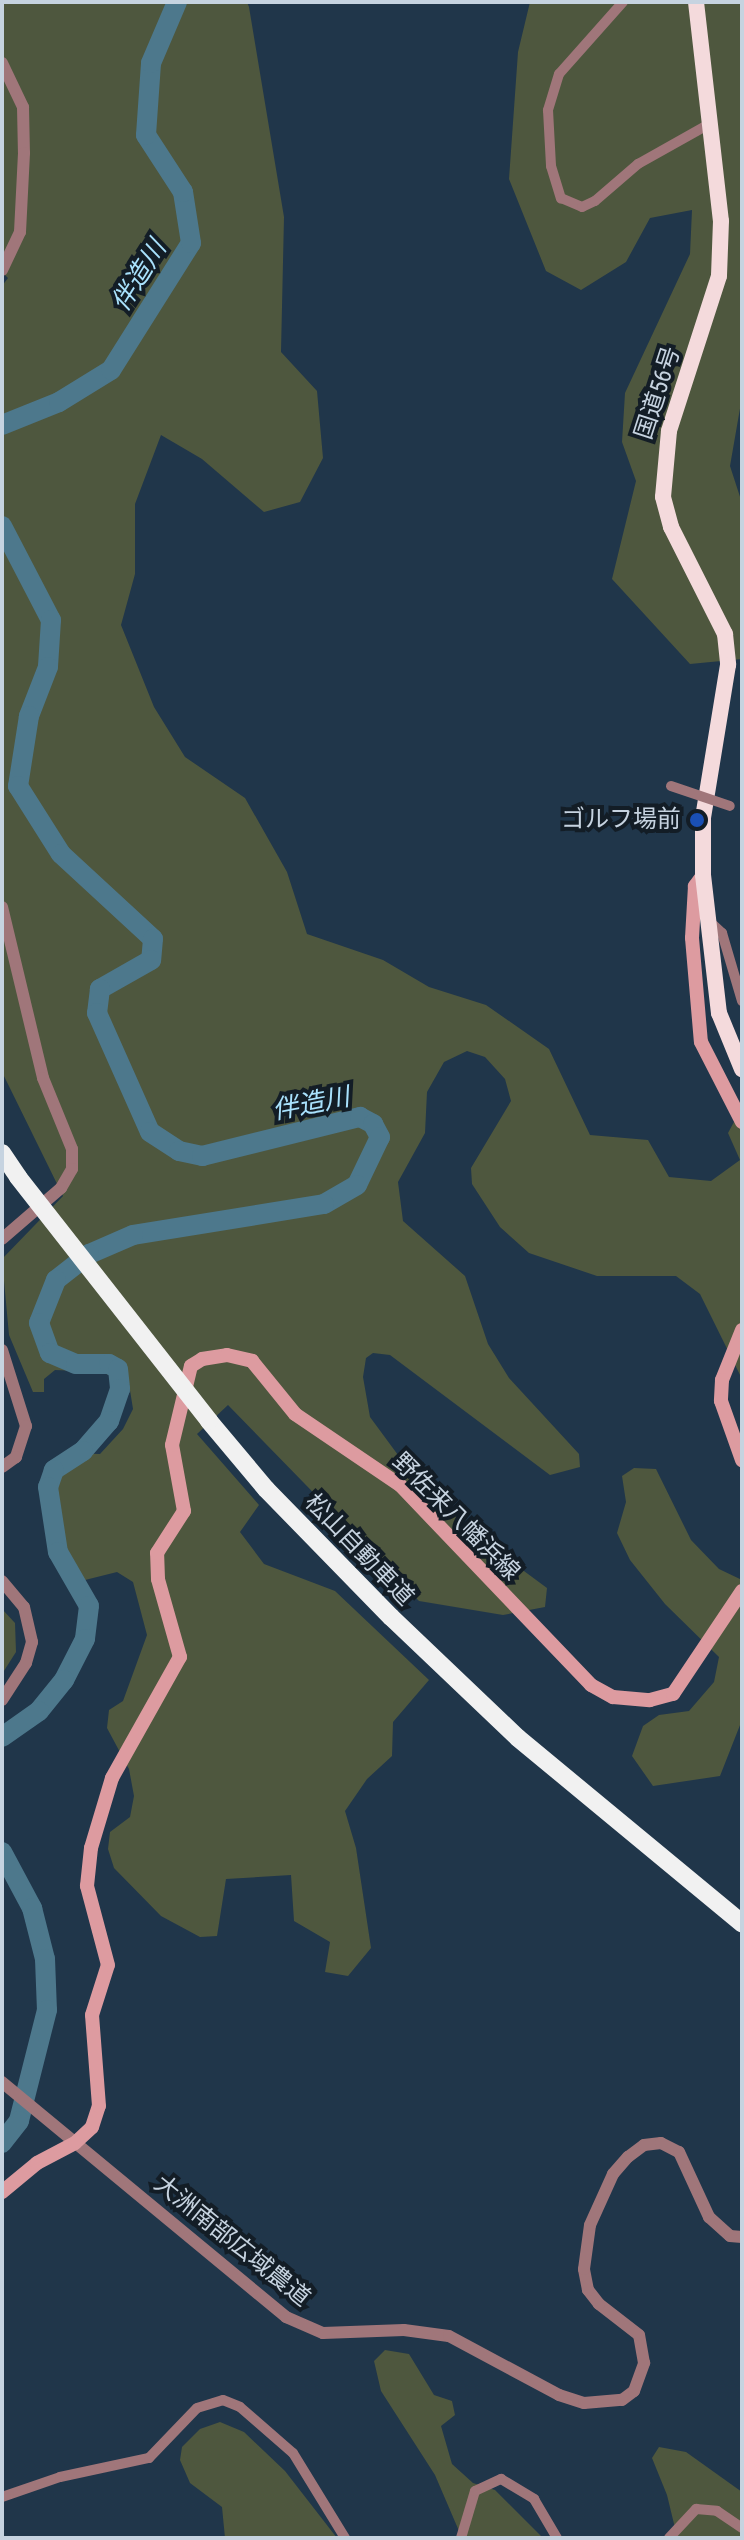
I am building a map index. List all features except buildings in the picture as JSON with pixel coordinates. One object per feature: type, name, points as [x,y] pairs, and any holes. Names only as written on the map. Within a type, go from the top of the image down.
[{"type":"highway","name":"国道56号","points":[[696,2],[721,221],[719,276],[662,463],[671,527],[716,609],[728,665],[703,818],[703,875],[719,1013],[742,1069]]},
{"type":"highway","name":"松山自動車道","points":[[2,1153],[209,1421],[266,1489],[506,1727],[742,1923]]},
{"type":"main road","points":[[703,875],[695,886],[692,938],[701,1042],[742,1122]]},
{"type":"main road","points":[[742,1330],[722,1380],[721,1401],[742,1460]]},
{"type":"main road","name":"野佐来八幡浜線","points":[[2,2192],[37,2163],[75,2143],[92,2127],[99,2106],[92,2015],[108,1965],[87,1886],[91,1848],[112,1778],[180,1657],[158,1579],[157,1553],[184,1511],[172,1445],[191,1366],[202,1359],[227,1355],[252,1361],[295,1414],[400,1485],[591,1685],[613,1697],[650,1700],[673,1694],[742,1591]]},
{"type":"street","points":[[623,2],[559,74],[548,110],[551,166],[561,198],[582,207],[595,201],[638,164],[711,123]]},
{"type":"street","points":[[2,63],[23,107],[24,153],[20,232],[2,270]]},
{"type":"street","points":[[671,786],[730,806]]},
{"type":"street","points":[[2,907],[43,1078],[68,1135],[72,1169],[61,1188],[2,1239]]},
{"type":"street","points":[[708,920],[722,933],[742,1001]]},
{"type":"street","points":[[2,1350],[26,1426],[16,1457],[2,1467]]},
{"type":"street","points":[[2,1581],[24,1607],[32,1642],[26,1663],[2,1700]]},
{"type":"street","name":"大洲南部広域農道","points":[[2,2082],[305,2327],[343,2334],[404,2330],[449,2336],[559,2395],[584,2403],[622,2400],[634,2391],[644,2363],[639,2335],[599,2304],[588,2290],[584,2269],[590,2225],[613,2174],[628,2157],[653,2144],[679,2152],[709,2217],[730,2236],[742,2237]]},
{"type":"street","points":[[2,2497],[60,2477],[149,2458],[197,2408],[223,2400],[240,2407],[293,2453],[345,2538]]},
{"type":"street","points":[[461,2538],[475,2491],[501,2479],[534,2499],[557,2538]]},
{"type":"street","points":[[669,2538],[696,2509],[717,2511],[742,2528]]},
{"type":"green space","points":[[2,2],[247,2],[249,7],[284,217],[281,352],[317,391],[323,458],[300,502],[264,512],[202,459],[161,435],[135,504],[135,574],[121,625],[154,707],[185,757],[245,798],[287,872],[307,934],[383,960],[429,987],[486,1005],[549,1049],[590,1135],[648,1140],[669,1177],[711,1181],[740,1160],[728,1133],[742,1107],[742,1379],[700,1294],[676,1276],[597,1276],[529,1253],[500,1227],[472,1184],[471,1168],[511,1101],[505,1079],[485,1057],[467,1051],[444,1062],[427,1092],[425,1133],[398,1182],[403,1221],[465,1276],[488,1344],[509,1378],[579,1454],[580,1467],[550,1475],[390,1355],[373,1353],[366,1358],[363,1377],[370,1417],[412,1474],[474,1534],[547,1588],[545,1607],[503,1615],[419,1601],[228,1405],[197,1434],[259,1505],[240,1532],[264,1564],[335,1591],[429,1680],[393,1722],[392,1756],[367,1779],[345,1811],[356,1848],[371,1948],[348,1976],[325,1972],[330,1942],[294,1921],[291,1875],[226,1879],[217,1936],[200,1937],[161,1916],[114,1868],[108,1849],[110,1832],[130,1817],[134,1796],[129,1769],[107,1728],[109,1710],[123,1701],[147,1635],[133,1582],[117,1572],[85,1580],[62,1546],[50,1473],[52,1462],[67,1453],[100,1454],[123,1429],[133,1409],[129,1384],[102,1372],[55,1370],[44,1379],[44,1392],[33,1392],[9,1335],[2,1259],[63,1196],[2,1072],[2,286],[8,278],[2,272]]},
{"type":"green space","points":[[530,2],[742,2],[742,397],[730,466],[742,503],[742,659],[690,664],[612,579],[636,481],[622,442],[625,393],[690,254],[692,210],[650,218],[626,262],[581,290],[546,271],[509,179],[518,52]]},
{"type":"green space","points":[[634,1468],[656,1469],[691,1540],[719,1569],[742,1580],[742,1720],[720,1776],[653,1786],[632,1756],[643,1726],[659,1715],[689,1711],[714,1682],[719,1657],[665,1604],[630,1560],[617,1533],[626,1502],[622,1476]]},
{"type":"green space","points":[[2,1609],[15,1623],[16,1652],[2,1674]]},
{"type":"green space","points":[[385,2350],[409,2354],[434,2395],[452,2401],[455,2415],[441,2426],[452,2464],[473,2483],[495,2490],[543,2538],[462,2538],[435,2475],[381,2391],[374,2361]]},
{"type":"green space","points":[[220,2422],[244,2432],[285,2471],[337,2538],[225,2538],[222,2507],[190,2483],[180,2460],[182,2447],[200,2429]]},
{"type":"green space","points":[[659,2447],[686,2452],[742,2492],[742,2538],[672,2538],[675,2528],[667,2495],[652,2458]]},
{"type":"waterway","name":"伴造川","points":[[2,425],[59,402],[111,370],[191,243],[183,192],[146,135],[151,63],[177,2]]},
{"type":"waterway","name":"伴造川","points":[[2,526],[51,620],[48,667],[29,716],[18,786],[61,854],[153,939],[151,960],[100,989],[97,1013],[150,1132],[179,1151],[202,1156],[360,1117],[373,1124],[380,1137],[357,1185],[324,1204],[133,1235],[89,1254],[56,1280],[39,1323],[50,1353],[76,1364],[109,1364],[118,1369],[120,1389],[109,1421],[83,1451],[54,1470],[48,1487],[58,1552],[89,1606],[85,1639],[64,1680],[39,1711],[2,1737]]},
{"type":"waterway","name":"伴造川","points":[[2,1852],[32,1908],[45,1959],[47,2010],[19,2121],[2,2143]]},
{"type":"place","name":"ゴルフ場前","points":[[697,820]]}]
